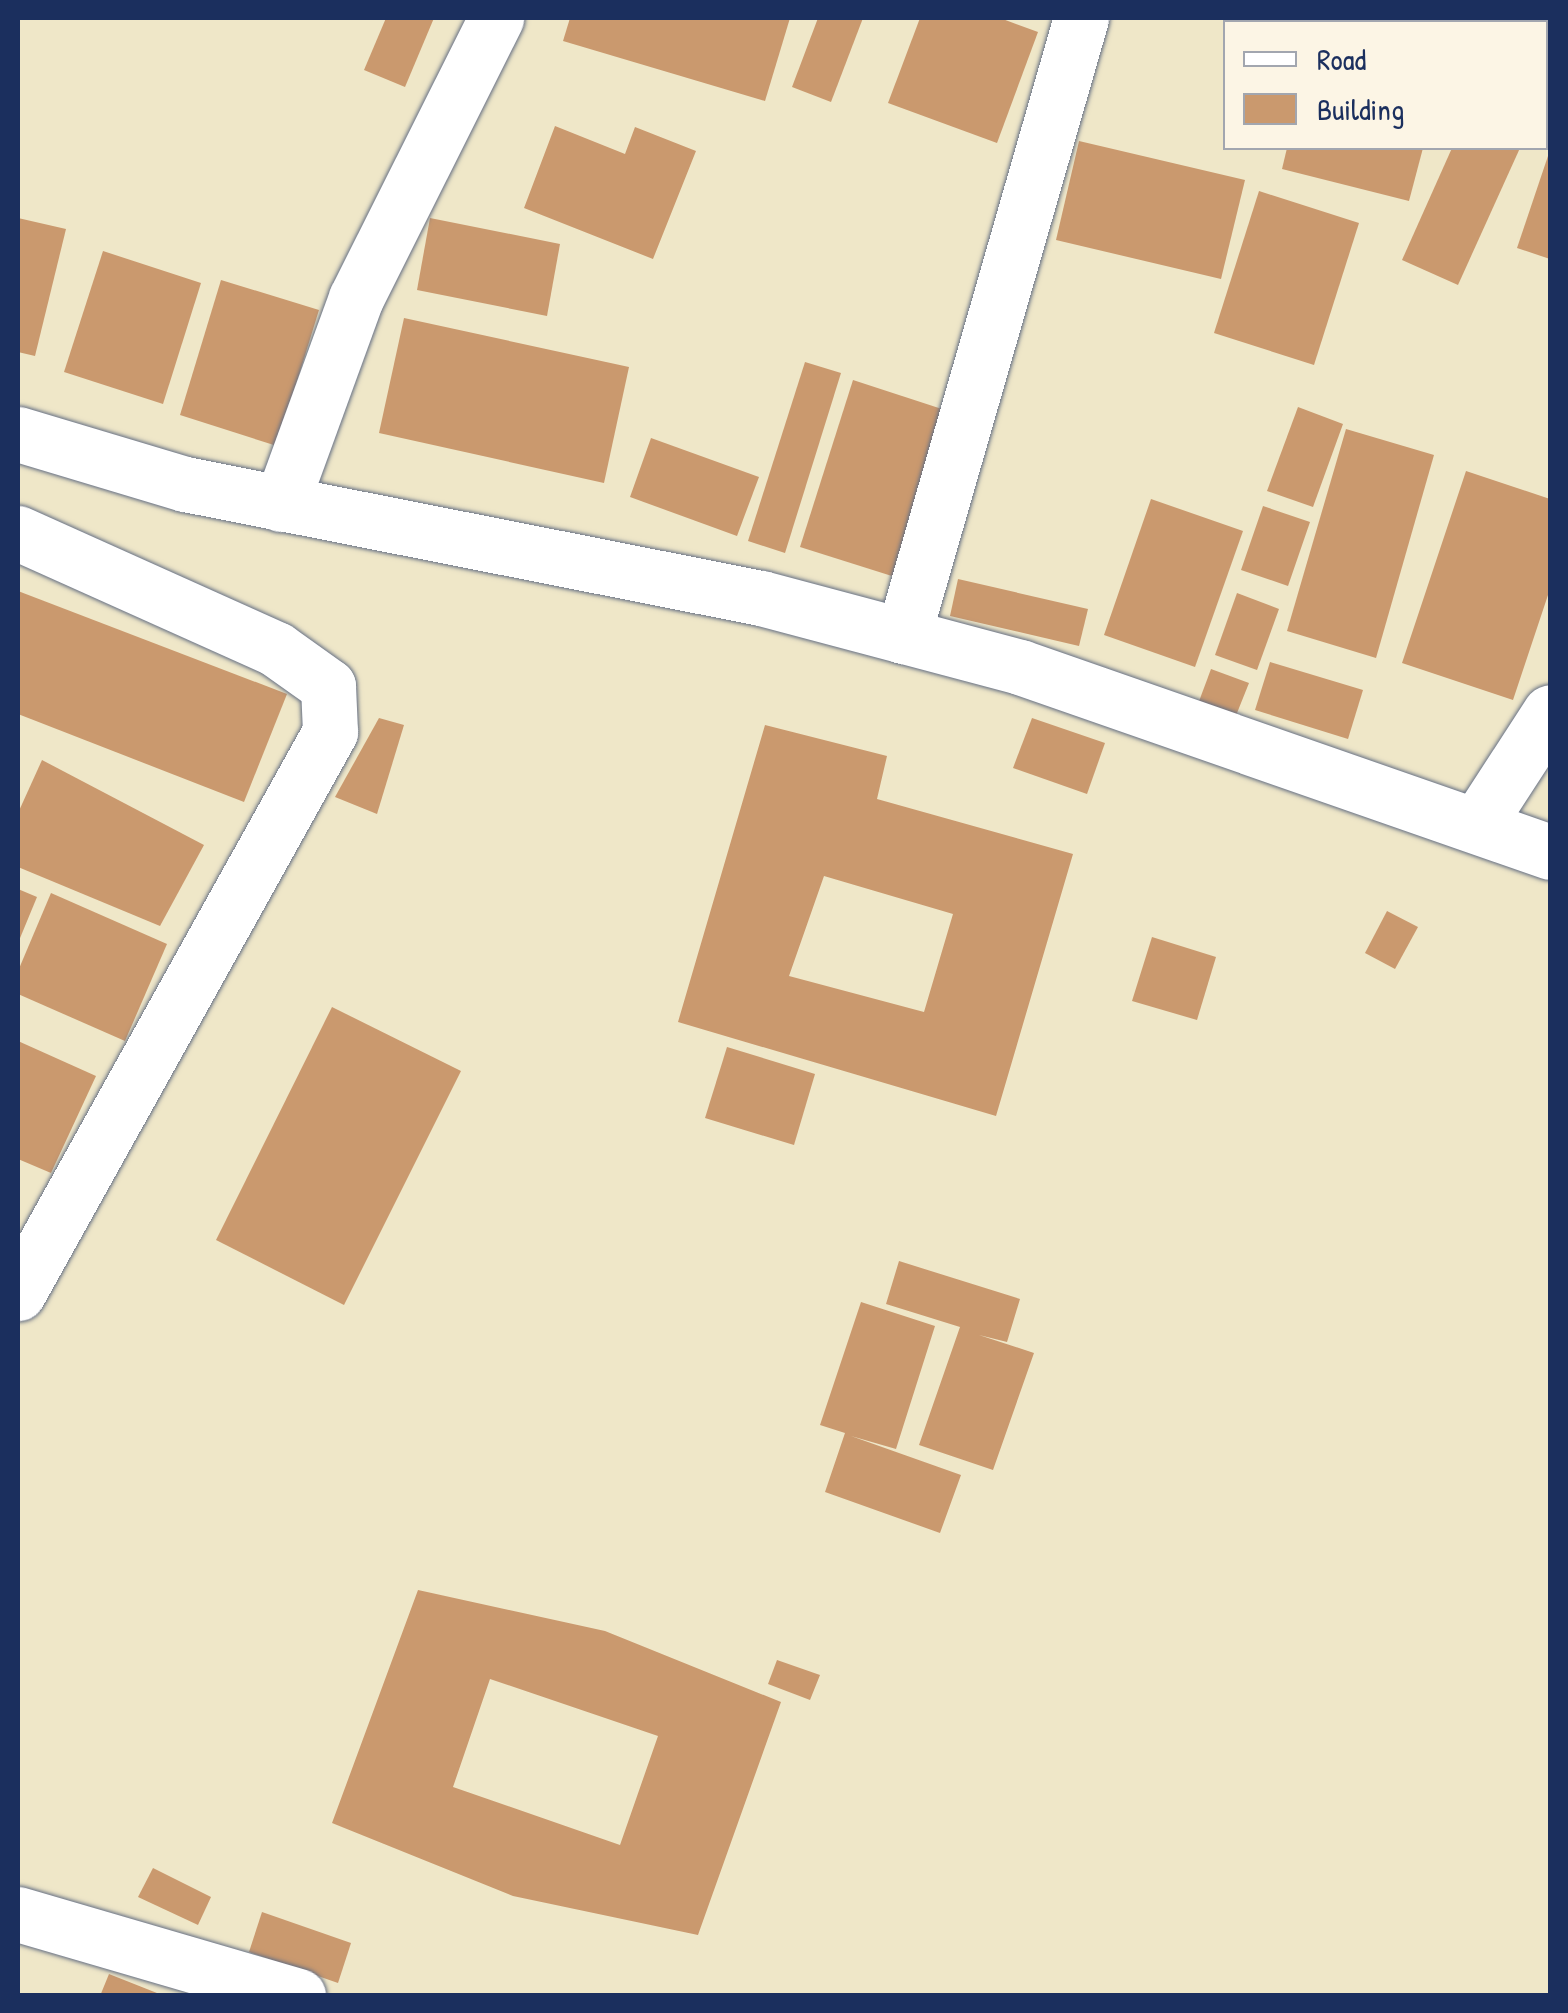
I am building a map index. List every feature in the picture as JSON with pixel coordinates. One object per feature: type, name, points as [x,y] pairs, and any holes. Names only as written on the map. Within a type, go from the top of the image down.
[{"type":"street","points":[[282,504],[356,298],[496,18]]},
{"type":"street","points":[[903,636],[1081,18]]},
{"type":"street","points":[[18,434],[282,504],[761,598],[1020,666],[1550,852]]},
{"type":"street","points":[[18,533],[276,649],[328,686],[330,732],[18,1293]]},
{"type":"street","points":[[1478,824],[1550,712]]},
{"type":"street","points":[[18,1914],[298,1996]]},
{"type":"building","points":[[386,18],[434,18],[405,87],[364,70]]},
{"type":"building","points":[[570,18],[790,18],[765,101],[563,41]]},
{"type":"building","points":[[818,18],[863,18],[831,102],[792,87]]},
{"type":"building","points":[[920,18],[1000,18],[1038,32],[997,143],[888,103]]},
{"type":"building","points":[[1374,18],[1384,20],[1318,20]]},
{"type":"building","points":[[1537,18],[1550,18],[1550,119],[1548,20]]},
{"type":"building","points":[[555,126],[625,154],[635,127],[696,151],[653,259],[524,208]]},
{"type":"building","points":[[1079,141],[1245,180],[1221,279],[1056,240]]},
{"type":"building","points":[[1287,150],[1422,150],[1409,201],[1282,169]]},
{"type":"building","points":[[1451,150],[1519,150],[1458,285],[1402,260]]},
{"type":"building","points":[[1550,150],[1550,259],[1517,248]]},
{"type":"building","points":[[1259,191],[1359,223],[1314,365],[1214,333]]},
{"type":"building","points":[[18,218],[66,229],[35,356],[18,352]]},
{"type":"building","points":[[430,218],[560,244],[547,316],[417,290]]},
{"type":"building","points":[[103,251],[201,283],[163,404],[64,372]]},
{"type":"building","points":[[221,280],[319,310],[277,446],[180,415]]},
{"type":"building","points":[[404,318],[629,367],[604,483],[379,433]]},
{"type":"building","points":[[805,362],[841,373],[785,553],[748,541]]},
{"type":"building","points":[[853,380],[948,411],[895,577],[800,547]]},
{"type":"building","points":[[1298,407],[1343,424],[1313,507],[1267,491]]},
{"type":"building","points":[[1346,429],[1434,455],[1376,658],[1287,631]]},
{"type":"building","points":[[651,438],[759,477],[737,536],[630,497]]},
{"type":"building","points":[[1466,471],[1550,499],[1550,589],[1513,700],[1402,663]]},
{"type":"building","points":[[1151,499],[1243,531],[1195,667],[1104,635]]},
{"type":"building","points":[[1263,506],[1310,522],[1288,586],[1241,570]]},
{"type":"building","points":[[958,579],[1088,609],[1079,646],[950,616]]},
{"type":"building","points":[[18,591],[287,694],[244,802],[18,714]]},
{"type":"building","points":[[1237,593],[1279,609],[1257,670],[1215,655]]},
{"type":"building","points":[[1270,662],[1363,690],[1348,739],[1255,710]]},
{"type":"building","points":[[1211,669],[1249,683],[1235,718],[1198,704]]},
{"type":"building","points":[[379,718],[404,725],[377,814],[335,797]]},
{"type":"building","points":[[1032,718],[1105,743],[1087,794],[1013,768]]},
{"type":"building","points":[[765,725],[887,756],[877,799],[1073,854],[996,1116],[678,1022]],"holes":[[[824,876],[953,914],[924,1012],[789,976]]]},
{"type":"building","points":[[42,760],[204,845],[160,926],[18,867],[18,813]]},
{"type":"building","points":[[18,889],[37,897],[18,943]]},
{"type":"building","points":[[51,893],[167,944],[125,1041],[18,994],[18,971]]},
{"type":"building","points":[[1387,911],[1418,927],[1395,969],[1365,953]]},
{"type":"building","points":[[1152,937],[1216,957],[1197,1020],[1132,1001]]},
{"type":"building","points":[[332,1007],[461,1071],[344,1305],[216,1240]]},
{"type":"building","points":[[18,1041],[96,1076],[51,1173],[18,1159]]},
{"type":"building","points":[[727,1047],[815,1074],[794,1145],[705,1118]]},
{"type":"building","points":[[899,1261],[1020,1299],[1007,1342],[979,1335],[1034,1353],[993,1470],[919,1445],[960,1327],[886,1304]]},
{"type":"building","points":[[861,1302],[935,1326],[896,1449],[851,1436],[961,1475],[940,1533],[825,1492],[845,1433],[820,1425]]},
{"type":"building","points":[[418,1590],[605,1631],[781,1702],[698,1935],[513,1896],[332,1823]],"holes":[[[490,1679],[658,1736],[620,1845],[453,1787]]]},
{"type":"building","points":[[777,1660],[820,1675],[810,1700],[768,1684]]},
{"type":"building","points":[[153,1868],[211,1897],[198,1925],[138,1897]]},
{"type":"building","points":[[262,1912],[351,1943],[338,1983],[249,1952]]},
{"type":"building","points":[[109,1974],[162,1995],[162,1996],[100,1996]]}]
